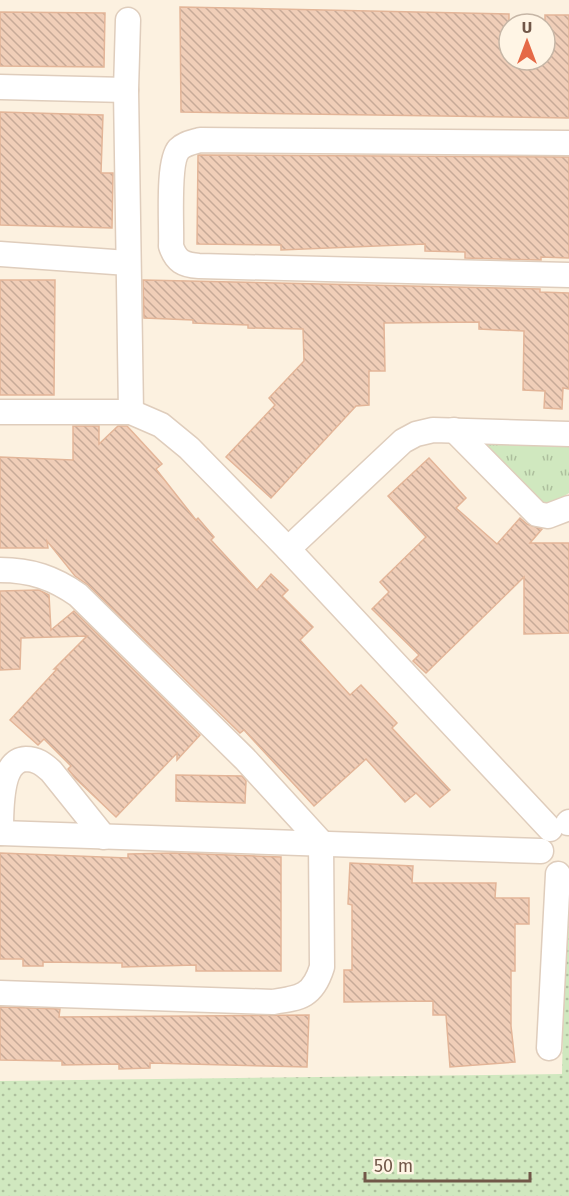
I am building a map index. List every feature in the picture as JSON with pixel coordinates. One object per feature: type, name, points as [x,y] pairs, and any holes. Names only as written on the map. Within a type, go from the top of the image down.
[{"type":"street","points":[[129,20],[126,90],[131,412]]},
{"type":"street","points":[[0,87],[126,90]]},
{"type":"street","points":[[569,143],[200,140],[178,149],[173,164],[171,246],[175,258],[186,265],[199,266],[569,274]]},
{"type":"street","points":[[0,254],[128,263]]},
{"type":"street","points":[[0,412],[131,412],[161,425],[189,447],[559,830]]},
{"type":"street","points":[[288,549],[403,441],[416,434],[433,430],[569,434]]},
{"type":"street","points":[[454,430],[537,514],[548,516],[569,508]]},
{"type":"street","points":[[0,570],[40,574],[59,582],[78,595],[245,759],[321,842],[322,967],[317,983],[305,995],[273,1002],[0,993]]},
{"type":"street","points":[[104,837],[43,764],[33,759],[22,759],[12,764],[5,773],[2,782],[1,832],[104,837],[321,842],[559,830]]},
{"type":"street","points":[[549,1048],[563,873],[548,866],[559,830]]},
{"type":"green space","points":[[475,440],[569,443],[569,493],[544,509]]},
{"type":"green space","points":[[569,881],[569,1196],[0,1196],[0,1081],[562,1074],[566,882]]},
{"type":"building","points":[[180,7],[497,14],[497,72],[557,72],[557,15],[569,15],[569,118],[181,112]]},
{"type":"building","points":[[0,12],[105,13],[104,67],[0,66]]},
{"type":"building","points":[[0,112],[103,115],[101,173],[113,173],[112,228],[0,225]]},
{"type":"building","points":[[198,155],[569,157],[569,258],[541,257],[541,260],[465,258],[465,252],[425,251],[425,244],[281,250],[281,245],[197,244]]},
{"type":"building","points":[[0,280],[55,280],[54,395],[0,395]]},
{"type":"building","points":[[143,280],[540,289],[540,292],[569,293],[569,389],[563,388],[562,409],[544,408],[545,391],[523,390],[524,331],[479,329],[479,322],[384,323],[385,371],[369,371],[369,405],[356,406],[271,498],[226,457],[275,405],[269,398],[304,361],[303,329],[248,328],[248,325],[144,318]]},
{"type":"building","points":[[73,426],[99,426],[99,444],[118,426],[127,426],[162,464],[156,469],[196,520],[198,518],[214,537],[211,540],[257,590],[271,574],[288,590],[282,596],[313,627],[300,640],[350,695],[361,685],[397,723],[392,728],[450,790],[430,807],[416,793],[405,802],[366,759],[314,806],[244,730],[240,733],[88,585],[75,576],[47,541],[48,548],[0,548],[0,457],[73,460]]},
{"type":"building","points":[[429,458],[466,498],[456,508],[497,544],[520,518],[527,524],[542,529],[530,543],[569,543],[569,633],[524,634],[524,577],[426,673],[413,661],[419,655],[372,609],[389,592],[380,582],[426,537],[388,496]]},
{"type":"building","points":[[39,590],[49,595],[51,630],[74,611],[200,735],[177,760],[177,753],[116,817],[75,778],[68,769],[71,766],[44,739],[38,745],[10,720],[57,669],[54,669],[87,636],[21,638],[20,669],[0,670],[0,591]]},
{"type":"building","points":[[176,775],[242,776],[246,781],[245,803],[176,801]]},
{"type":"building","points":[[0,853],[128,858],[128,854],[175,853],[281,857],[281,971],[196,971],[196,965],[122,967],[122,963],[43,962],[43,966],[23,966],[23,959],[0,959]]},
{"type":"building","points":[[350,863],[413,866],[412,883],[496,883],[495,898],[529,898],[529,924],[515,924],[515,971],[511,971],[511,1026],[515,1062],[450,1067],[446,1015],[433,1015],[433,1001],[344,1002],[344,970],[352,970],[352,905],[348,904]]},
{"type":"building","points":[[0,1007],[60,1009],[59,1017],[309,1015],[307,1067],[150,1063],[150,1068],[119,1069],[119,1064],[62,1065],[62,1061],[0,1060]]}]
